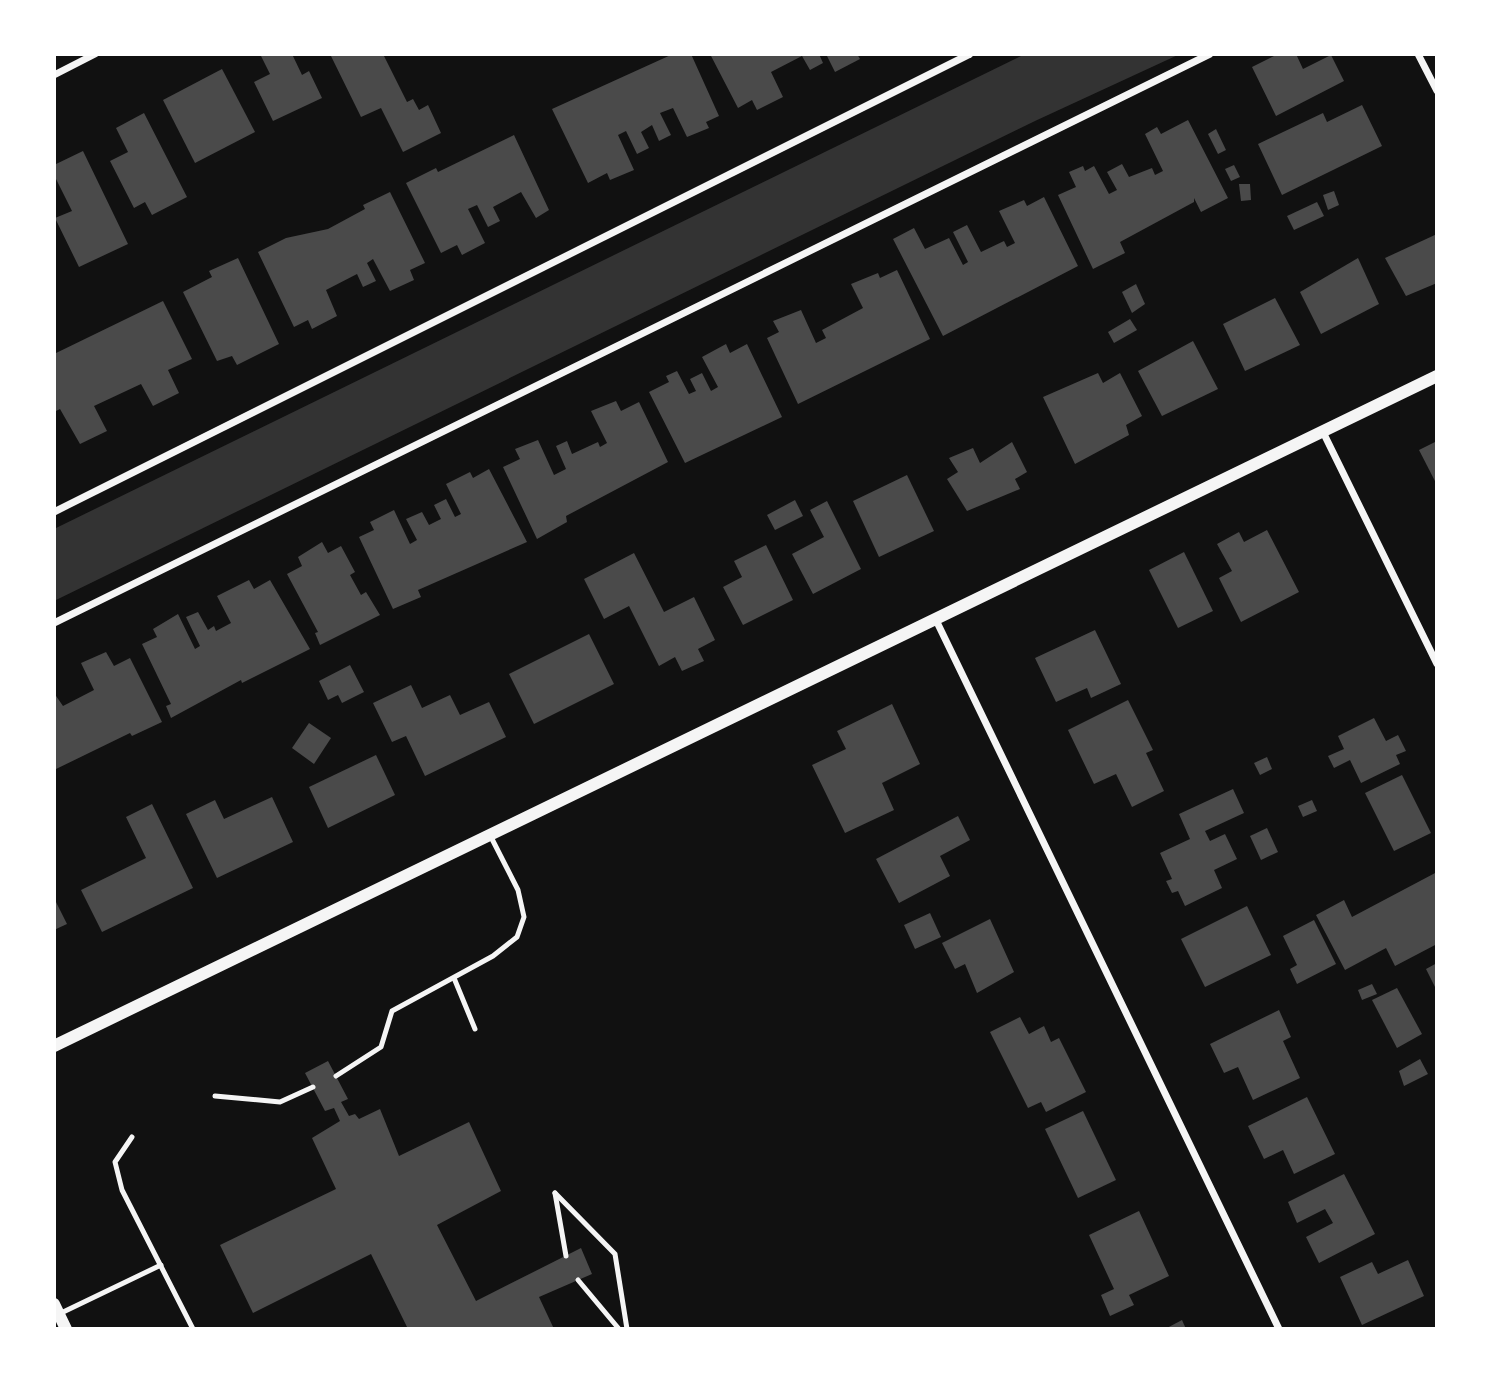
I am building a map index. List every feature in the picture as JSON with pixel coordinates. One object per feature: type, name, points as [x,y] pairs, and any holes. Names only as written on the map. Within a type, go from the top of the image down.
[{"type":"street","points":[[54,75],[95,54]]},
{"type":"street","points":[[54,512],[970,54]]},
{"type":"street","points":[[54,623],[1210,54]]},
{"type":"street","points":[[1418,54],[1437,91]]},
{"type":"street","points":[[54,1046],[1321,429],[1437,376]]},
{"type":"street","points":[[1321,429],[1437,664]]},
{"type":"street","points":[[935,617],[1279,1329]]},
{"type":"street","points":[[57,1309],[66,1329]]},
{"type":"lane","points":[[336,1076],[381,1047],[393,1011],[454,978],[517,937],[524,917],[518,890],[490,834]]},
{"type":"lane","points":[[454,978],[475,1029]]},
{"type":"lane","points":[[215,1096],[280,1102],[313,1087]]},
{"type":"lane","points":[[132,1137],[116,1162],[122,1190],[193,1329]]},
{"type":"lane","points":[[566,1256],[555,1193],[615,1254],[627,1329]]},
{"type":"lane","points":[[57,1309],[161,1265]]},
{"type":"lane","points":[[578,1280],[619,1329]]},
{"type":"shaded area","points":[[1025,54],[1180,54],[1035,121],[54,601],[54,529]]},
{"type":"building","points":[[260,54],[292,54],[302,75],[309,71],[322,98],[273,121],[254,82],[270,74]]},
{"type":"building","points":[[330,54],[383,54],[407,102],[413,99],[419,110],[428,105],[441,133],[403,152],[381,108],[361,117]]},
{"type":"building","points":[[673,54],[691,54],[719,116],[706,122],[709,128],[687,137],[673,108],[660,113],[671,135],[659,141],[652,125],[641,132],[649,148],[637,154],[626,131],[618,135],[634,170],[610,180],[607,173],[588,183],[552,109]]},
{"type":"building","points":[[710,54],[819,54],[823,63],[810,70],[802,56],[771,72],[783,97],[757,110],[752,100],[738,108]]},
{"type":"building","points":[[826,54],[857,54],[860,59],[835,72]]},
{"type":"building","points":[[1278,54],[1296,54],[1303,69],[1331,55],[1344,81],[1276,116],[1252,67]]},
{"type":"building","points":[[222,69],[255,132],[195,163],[163,100]]},
{"type":"building","points":[[1362,105],[1382,146],[1282,195],[1258,144],[1323,113],[1327,122]]},
{"type":"building","points":[[144,113],[187,197],[152,215],[145,202],[134,208],[110,161],[128,152],[116,128]]},
{"type":"building","points":[[1188,120],[1228,198],[1201,212],[1194,198],[1194,202],[1120,242],[1125,253],[1093,269],[1058,195],[1076,187],[1069,172],[1083,166],[1085,171],[1094,166],[1109,194],[1117,190],[1107,172],[1122,164],[1129,177],[1152,168],[1155,175],[1163,171],[1145,134],[1157,127],[1161,134]]},
{"type":"building","points":[[1216,129],[1226,150],[1218,154],[1208,134]]},
{"type":"building","points":[[514,135],[549,210],[536,218],[521,192],[493,207],[500,221],[488,227],[477,205],[468,209],[485,243],[462,255],[457,245],[441,253],[406,183],[436,168],[438,172]]},
{"type":"building","points":[[83,151],[128,244],[79,267],[55,218],[72,211],[54,175],[54,165]]},
{"type":"building","points":[[1234,165],[1240,177],[1231,181],[1225,169]]},
{"type":"building","points":[[1239,184],[1250,184],[1251,200],[1241,201]]},
{"type":"building","points":[[1334,191],[1339,205],[1328,210],[1323,195]]},
{"type":"building","points":[[390,192],[425,263],[410,270],[414,280],[390,291],[373,259],[367,263],[376,281],[363,287],[357,274],[326,290],[337,316],[312,329],[308,320],[294,327],[258,252],[286,238],[328,229],[365,209],[363,205]]},
{"type":"building","points":[[1044,197],[1078,266],[943,336],[893,239],[914,228],[925,249],[949,238],[963,265],[968,262],[953,232],[967,225],[981,252],[1004,241],[1007,247],[1015,243],[999,211],[1024,200],[1027,206]]},
{"type":"building","points":[[1317,202],[1324,216],[1294,230],[1287,216]]},
{"type":"building","points":[[1437,234],[1437,283],[1406,296],[1385,258]]},
{"type":"building","points":[[238,258],[279,344],[237,365],[232,356],[217,361],[183,292],[212,277],[209,271]]},
{"type":"building","points":[[1358,258],[1379,304],[1321,334],[1300,292]]},
{"type":"building","points":[[897,270],[930,339],[798,404],[767,338],[779,332],[773,321],[801,310],[816,343],[826,338],[822,330],[863,308],[851,284],[878,273],[880,278]]},
{"type":"building","points":[[1136,284],[1145,304],[1132,313],[1122,292]]},
{"type":"building","points":[[1275,298],[1300,345],[1245,371],[1223,324]]},
{"type":"building","points":[[163,301],[192,359],[168,370],[179,393],[153,406],[141,384],[94,406],[107,431],[80,444],[60,409],[54,412],[54,354]]},
{"type":"building","points":[[1130,319],[1137,330],[1114,343],[1108,332]]},
{"type":"building","points":[[1193,341],[1218,389],[1162,416],[1138,371]]},
{"type":"building","points":[[726,344],[730,353],[747,344],[782,417],[685,463],[649,392],[669,382],[666,376],[677,371],[689,394],[696,391],[690,379],[702,373],[711,391],[718,387],[702,357]]},
{"type":"building","points":[[1098,373],[1103,383],[1120,373],[1142,416],[1126,425],[1129,435],[1075,464],[1043,397]]},
{"type":"building","points":[[616,401],[621,411],[639,402],[668,462],[566,516],[567,522],[537,539],[503,467],[520,459],[515,449],[538,440],[554,475],[566,469],[556,446],[567,441],[572,454],[598,442],[600,447],[607,443],[591,411]]},
{"type":"building","points":[[1437,441],[1437,485],[1419,450]]},
{"type":"building","points":[[1012,442],[1027,472],[1015,479],[1020,489],[967,511],[947,479],[958,472],[949,458],[973,448],[980,463]]},
{"type":"building","points":[[489,469],[527,542],[418,590],[421,597],[393,609],[359,537],[374,530],[370,522],[394,510],[410,544],[417,540],[406,519],[422,512],[429,525],[441,519],[434,505],[446,499],[455,517],[461,514],[446,484],[470,472],[473,478]]},
{"type":"building","points":[[907,475],[934,531],[879,557],[853,501]]},
{"type":"building","points":[[795,500],[803,516],[775,530],[767,515]]},
{"type":"building","points":[[827,501],[861,569],[813,594],[792,554],[824,537],[810,510]]},
{"type":"building","points":[[1267,530],[1299,592],[1241,622],[1219,578],[1232,571],[1217,544],[1239,532],[1244,542]]},
{"type":"building","points":[[322,542],[328,553],[341,546],[355,572],[350,575],[361,595],[366,592],[380,615],[320,645],[315,633],[318,632],[287,574],[302,566],[298,557]]},
{"type":"building","points":[[766,545],[793,600],[743,625],[723,587],[742,577],[734,561]]},
{"type":"building","points":[[1184,552],[1213,611],[1178,628],[1149,570]]},
{"type":"building","points":[[634,553],[664,612],[694,597],[715,640],[698,649],[704,661],[682,671],[675,657],[659,666],[629,606],[604,619],[584,579]]},
{"type":"building","points":[[249,580],[254,589],[270,580],[310,649],[242,683],[241,680],[171,718],[166,706],[171,704],[142,644],[157,637],[153,629],[178,614],[195,649],[200,646],[186,617],[198,612],[208,630],[214,626],[216,631],[231,623],[217,596]]},
{"type":"building","points":[[1095,630],[1121,684],[1091,698],[1087,688],[1056,702],[1035,658]]},
{"type":"building","points":[[589,634],[614,684],[534,724],[509,674]]},
{"type":"building","points":[[106,652],[114,666],[130,658],[162,722],[132,736],[130,733],[54,770],[54,693],[63,706],[94,690],[81,663]]},
{"type":"building","points":[[350,665],[364,692],[342,703],[338,695],[328,700],[319,681]]},
{"type":"building","points":[[411,685],[422,708],[450,695],[460,715],[489,702],[506,737],[425,776],[406,736],[392,742],[373,703]]},
{"type":"building","points":[[1128,700],[1153,750],[1146,753],[1164,791],[1132,807],[1116,774],[1094,784],[1068,730]]},
{"type":"building","points":[[892,704],[920,764],[882,783],[894,810],[845,833],[812,765],[846,749],[837,731]]},
{"type":"building","points":[[1374,718],[1386,741],[1398,735],[1406,751],[1396,755],[1400,764],[1361,783],[1350,760],[1334,768],[1328,756],[1344,749],[1338,736]]},
{"type":"building","points":[[309,723],[331,738],[314,764],[292,748]]},
{"type":"building","points":[[376,755],[395,795],[328,828],[309,787]]},
{"type":"building","points":[[1267,757],[1272,769],[1260,775],[1254,763]]},
{"type":"building","points":[[1402,775],[1431,833],[1394,851],[1365,793]]},
{"type":"building","points":[[1233,789],[1244,813],[1205,831],[1210,841],[1225,834],[1237,859],[1214,870],[1222,888],[1185,906],[1178,891],[1172,893],[1166,881],[1172,879],[1160,853],[1190,839],[1179,814]]},
{"type":"building","points":[[272,797],[293,842],[217,878],[186,814],[215,800],[224,819]]},
{"type":"building","points":[[1312,800],[1317,811],[1303,817],[1298,806]]},
{"type":"building","points":[[152,804],[193,888],[102,932],[81,890],[146,858],[126,817]]},
{"type":"building","points":[[958,816],[970,840],[940,856],[950,876],[899,903],[876,859]]},
{"type":"building","points":[[1267,828],[1278,852],[1261,860],[1250,836]]},
{"type":"building","points":[[1437,872],[1437,944],[1395,966],[1386,948],[1345,970],[1316,915],[1344,900],[1352,917]]},
{"type":"building","points":[[54,898],[67,924],[54,930]]},
{"type":"building","points":[[1247,906],[1271,955],[1205,987],[1181,939]]},
{"type":"building","points":[[930,913],[941,937],[915,949],[904,925]]},
{"type":"building","points":[[990,919],[1014,972],[977,993],[965,964],[955,969],[942,943]]},
{"type":"building","points":[[1314,920],[1336,964],[1297,984],[1290,969],[1297,965],[1283,936]]},
{"type":"building","points":[[1437,963],[1437,991],[1426,969]]},
{"type":"building","points":[[1372,984],[1377,994],[1362,1000],[1358,990]]},
{"type":"building","points":[[1397,988],[1422,1034],[1397,1048],[1372,1000]]},
{"type":"building","points":[[1279,1010],[1291,1037],[1283,1041],[1300,1078],[1253,1100],[1238,1067],[1224,1073],[1210,1044]]},
{"type":"building","points":[[1020,1017],[1029,1034],[1044,1026],[1051,1042],[1059,1038],[1086,1092],[1046,1112],[1041,1102],[1028,1108],[990,1032]]},
{"type":"building","points":[[1420,1059],[1428,1074],[1404,1086],[1399,1071]]},
{"type":"building","points":[[328,1061],[348,1099],[341,1102],[349,1116],[355,1114],[359,1119],[380,1109],[399,1156],[469,1122],[501,1191],[437,1225],[476,1301],[581,1248],[592,1274],[539,1297],[554,1329],[408,1329],[371,1254],[253,1313],[220,1245],[336,1189],[312,1138],[340,1121],[334,1108],[325,1111],[305,1073]]},
{"type":"building","points":[[1307,1097],[1335,1154],[1294,1174],[1283,1150],[1264,1159],[1248,1126]]},
{"type":"building","points":[[1083,1111],[1116,1180],[1078,1198],[1045,1129]]},
{"type":"building","points":[[1344,1174],[1375,1234],[1319,1263],[1306,1237],[1333,1223],[1325,1209],[1297,1223],[1288,1202]]},
{"type":"building","points":[[1139,1211],[1169,1276],[1129,1295],[1134,1305],[1110,1316],[1101,1295],[1114,1289],[1089,1235]]},
{"type":"building","points":[[1408,1260],[1424,1296],[1362,1325],[1340,1277],[1372,1262],[1378,1274]]},
{"type":"building","points":[[1182,1320],[1186,1329],[1165,1329]]}]
